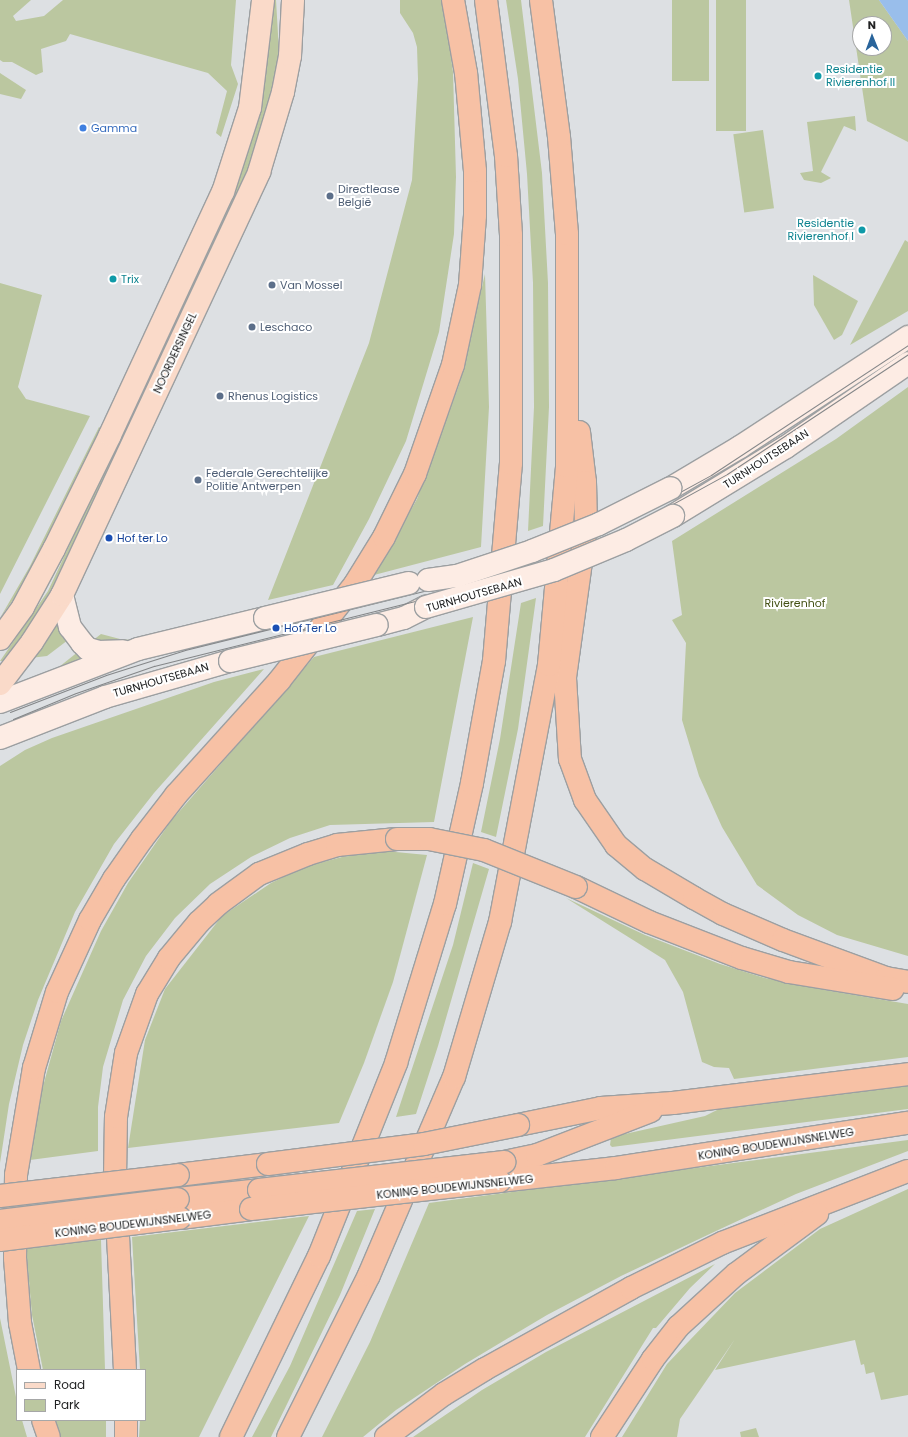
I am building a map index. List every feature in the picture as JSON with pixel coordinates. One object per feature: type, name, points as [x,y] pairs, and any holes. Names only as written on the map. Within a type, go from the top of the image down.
[{"type":"highway","points":[[30,1369],[20,1323],[15,1258],[16,1175],[34,1068],[57,992],[90,920],[114,879],[142,839],[176,795],[279,682],[356,584],[384,537],[415,474],[453,365],[470,285],[475,215],[475,171],[466,73],[453,0]]},
{"type":"highway","points":[[232,1437],[319,1256],[396,1063],[445,904],[472,783],[494,660],[511,463],[511,235],[506,156],[486,0]]},
{"type":"highway","points":[[288,1437],[369,1275],[454,1077],[500,922],[549,665],[567,466],[567,234],[559,137],[541,0]]},
{"type":"highway","points":[[567,344],[585,482],[586,526],[565,678],[570,759],[585,800],[616,845],[645,869],[694,898],[723,914],[783,940],[879,975],[908,982]]},
{"type":"highway","points":[[125,1369],[115,1179],[116,1117],[126,1053],[147,994],[169,958],[199,922],[218,904],[259,874],[301,856],[337,846],[396,839],[429,839],[484,850],[576,888],[649,922],[742,958],[826,979],[908,991]]},
{"type":"highway","points":[[0,1196],[424,1144],[601,1108],[673,1103],[908,1074]]},
{"type":"highway","points":[[501,1171],[537,1155],[673,1103]]},
{"type":"highway","name":"KONING BOUDEWIJNSNELWEG","points":[[0,1240],[179,1209],[255,1199],[501,1171],[682,1159],[908,1123]]},
{"type":"highway","points":[[386,1437],[444,1394],[478,1373],[631,1288],[722,1243],[908,1171]]},
{"type":"highway","points":[[602,1437],[653,1359],[700,1304],[736,1274],[842,1196]]},
{"type":"highway","points":[[0,1221],[179,1209]]},
{"type":"highway","points":[[43,1421],[45,1437]]},
{"type":"highway","points":[[43,1421],[48,1437]]},
{"type":"highway","points":[[126,1421],[126,1437]]},
{"type":"main road","points":[[0,639],[23,607],[114,428],[223,192],[250,108],[263,0]]},
{"type":"main road","name":"NOORDERSINGEL","points":[[0,684],[32,642],[62,595],[259,172],[284,85],[290,56],[293,0]]},
{"type":"main road","points":[[62,595],[70,626],[77,638],[88,649],[108,653],[138,649],[419,581],[457,576],[509,560],[599,524],[671,488],[740,447],[908,336]]},
{"type":"main road","name":"TURNHOUTSEBAAN","points":[[0,738],[112,695],[230,661],[404,618],[426,608],[554,570],[626,540],[673,516],[786,447],[908,363]]},
{"type":"main road","points":[[0,702],[138,649]]},
{"type":"green space","points":[[0,0],[31,0],[13,16],[16,21],[44,16],[63,0],[236,0],[231,65],[238,84],[221,137],[216,133],[227,91],[208,73],[70,34],[66,41],[41,49],[43,72],[36,75],[12,62],[3,62],[0,60]]},
{"type":"green space","points":[[271,0],[276,0],[279,51],[275,81],[248,171],[43,609],[5,661],[0,661],[48,591],[182,305]]},
{"type":"green space","points":[[400,0],[443,0],[453,72],[456,177],[454,234],[439,332],[406,441],[369,519],[333,585],[268,600],[369,343],[412,180],[418,79],[417,47],[413,33],[400,13]]},
{"type":"green space","points":[[506,0],[521,0],[542,173],[548,283],[549,407],[543,526],[528,531],[534,407],[533,283],[527,174],[518,79]]},
{"type":"green space","points":[[672,0],[709,0],[709,81],[672,81]]},
{"type":"green space","points":[[716,0],[746,0],[746,131],[716,131]]},
{"type":"green space","points":[[849,0],[879,0],[890,16],[852,16],[852,20]]},
{"type":"green space","points":[[892,18],[908,41],[908,142],[867,121],[857,56],[892,56]]},
{"type":"green space","points":[[0,73],[26,90],[21,99],[0,94]]},
{"type":"green space","points":[[855,116],[856,131],[844,126],[821,172],[831,178],[821,183],[804,180],[800,173],[813,171],[807,122]]},
{"type":"green space","points":[[763,130],[774,208],[744,212],[733,134]]},
{"type":"green space","points":[[905,240],[908,242],[908,311],[850,345]]},
{"type":"green space","points":[[485,274],[489,407],[481,547],[374,575],[417,499],[459,385]]},
{"type":"green space","points":[[813,275],[858,301],[842,335],[834,340],[814,305]]},
{"type":"green space","points":[[0,283],[42,295],[18,387],[26,399],[90,416],[0,594]]},
{"type":"green space","name":"Rivierenhof","points":[[908,387],[908,956],[837,935],[798,915],[757,885],[722,827],[699,776],[682,720],[686,643],[672,620],[682,615],[672,541],[836,439]]},
{"type":"green space","points":[[99,427],[104,430],[18,593],[0,618],[30,566]]},
{"type":"green space","points":[[536,598],[518,729],[496,837],[481,832],[500,739],[521,603]]},
{"type":"green space","points":[[473,617],[434,822],[330,825],[290,838],[251,857],[210,884],[175,918],[146,956],[123,1000],[103,1067],[98,1107],[98,1151],[30,1160],[37,1108],[61,1021],[101,931],[128,883],[171,821],[314,657]]},
{"type":"green space","points":[[57,620],[68,640],[47,656],[30,658]]},
{"type":"green space","points":[[101,634],[120,639],[132,640],[122,644],[92,641]]},
{"type":"green space","points":[[79,651],[96,659],[39,683]]},
{"type":"green space","points":[[264,669],[154,793],[114,844],[75,912],[38,1000],[23,1045],[9,1104],[0,1163],[0,766],[25,750],[52,738],[214,682]]},
{"type":"green space","points":[[385,851],[427,855],[393,982],[364,1063],[339,1123],[128,1148],[145,1040],[165,989],[222,916],[271,883],[304,867],[342,857]]},
{"type":"green space","points":[[473,863],[489,869],[438,1046],[416,1114],[396,1117],[453,945]]},
{"type":"green space","points":[[566,898],[645,935],[720,964],[765,978],[908,1004],[908,1057],[734,1079],[729,1068],[714,1067],[702,1062],[683,992],[665,960]]},
{"type":"green space","points":[[908,1086],[908,1109],[612,1147],[610,1145],[611,1138],[616,1136],[705,1116],[721,1108]]},
{"type":"green space","points":[[908,1140],[908,1151],[796,1194],[621,1276],[547,1315],[465,1364],[396,1410],[363,1437],[322,1437],[370,1342],[429,1203]]},
{"type":"green space","points":[[908,1189],[908,1395],[881,1400],[874,1372],[866,1374],[864,1364],[861,1365],[855,1340],[715,1370],[735,1339],[680,1419],[677,1437],[622,1437],[667,1364],[735,1293],[820,1229]]},
{"type":"green space","points":[[375,1209],[340,1295],[271,1437],[252,1437],[290,1366],[357,1211]]},
{"type":"green space","points":[[309,1216],[199,1437],[139,1437],[140,1421],[146,1421],[146,1369],[140,1369],[132,1237]]},
{"type":"green space","points":[[101,1240],[105,1369],[43,1369],[32,1315],[26,1247]]},
{"type":"green space","points":[[715,1264],[690,1288],[656,1328],[653,1328],[585,1437],[413,1437],[482,1390],[546,1352]]},
{"type":"green space","points":[[0,1318],[16,1397],[16,1421],[22,1421],[27,1437],[0,1437]]},
{"type":"green space","points":[[56,1421],[106,1421],[106,1437],[56,1437]]},
{"type":"green space","points":[[756,1428],[759,1437],[741,1437],[740,1432]]},
{"type":"water","points":[[879,0],[908,0],[908,41],[892,18],[892,16],[890,16]]},
{"type":"tram line","points":[[10,712],[106,675],[185,650],[475,578],[577,543],[634,517],[711,475],[908,345]]},
{"type":"tram line","points":[[13,719],[76,693],[154,666],[472,587],[583,548],[627,529],[727,474],[908,354]]},
{"type":"place","name":"Residentie Rivierenhof II","points":[[818,76]]},
{"type":"place","name":"Gamma","points":[[83,128]]},
{"type":"place","name":"Directlease België","points":[[330,196]]},
{"type":"place","name":"Residentie Rivierenhof I","points":[[862,230]]},
{"type":"place","name":"Trix","points":[[113,279]]},
{"type":"place","name":"Van Mossel","points":[[272,285]]},
{"type":"place","name":"Leschaco","points":[[252,327]]},
{"type":"place","name":"Rhenus Logistics","points":[[220,396]]},
{"type":"place","name":"Federale Gerechtelijke Politie Antwerpen","points":[[198,480]]},
{"type":"place","name":"Hof ter Lo","points":[[109,538]]},
{"type":"place","name":"Hof Ter Lo","points":[[276,628]]}]
